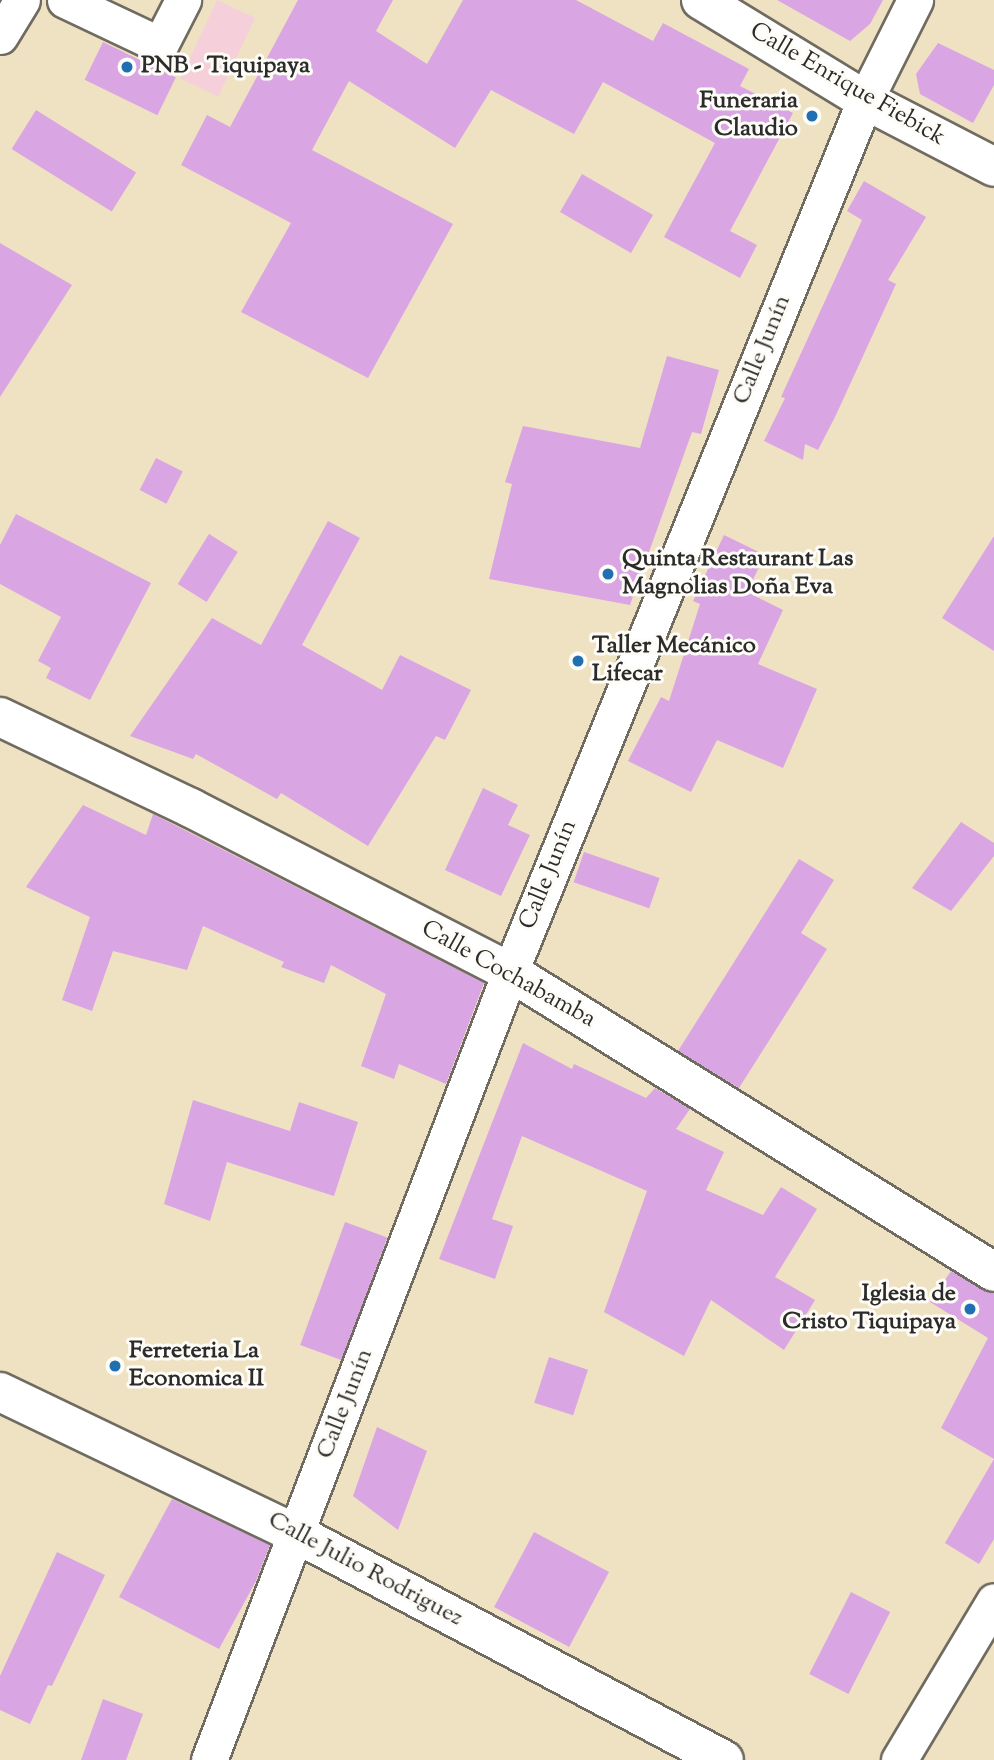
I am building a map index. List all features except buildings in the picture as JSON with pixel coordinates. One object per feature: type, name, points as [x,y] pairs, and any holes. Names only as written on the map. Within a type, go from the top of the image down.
[{"type":"main road","name":"Calle Enrique Fiebick","points":[[701,0],[864,100],[994,167]]},
{"type":"main road","name":"Calle Cochabamba","points":[[0,717],[191,808],[510,972],[994,1272]]},
{"type":"main road","name":"Calle Julio Rodriguez","points":[[0,1392],[297,1534],[724,1760]]},
{"type":"street","points":[[0,36],[22,0]]},
{"type":"street","points":[[65,0],[160,45],[183,0]]},
{"type":"street","name":"Calle Junín","points":[[209,1760],[510,972],[864,100],[915,0]]},
{"type":"street","points":[[900,1760],[994,1601]]},
{"type":"shaded area","points":[[217,0],[255,18],[218,97],[180,79]]},
{"type":"place","name":"PNB - Tiquipaya","points":[[127,67]]},
{"type":"place","name":"Funeraria Claudio","points":[[812,116]]},
{"type":"place","name":"Quinta Restaurant Las Magnolias Doña Eva","points":[[608,574]]},
{"type":"place","name":"Taller Mecánico Lifecar","points":[[578,661]]},
{"type":"place","name":"Iglesia de Cristo Tiquipaya","points":[[970,1309]]},
{"type":"place","name":"Ferreteria La Economica II","points":[[115,1366]]}]
